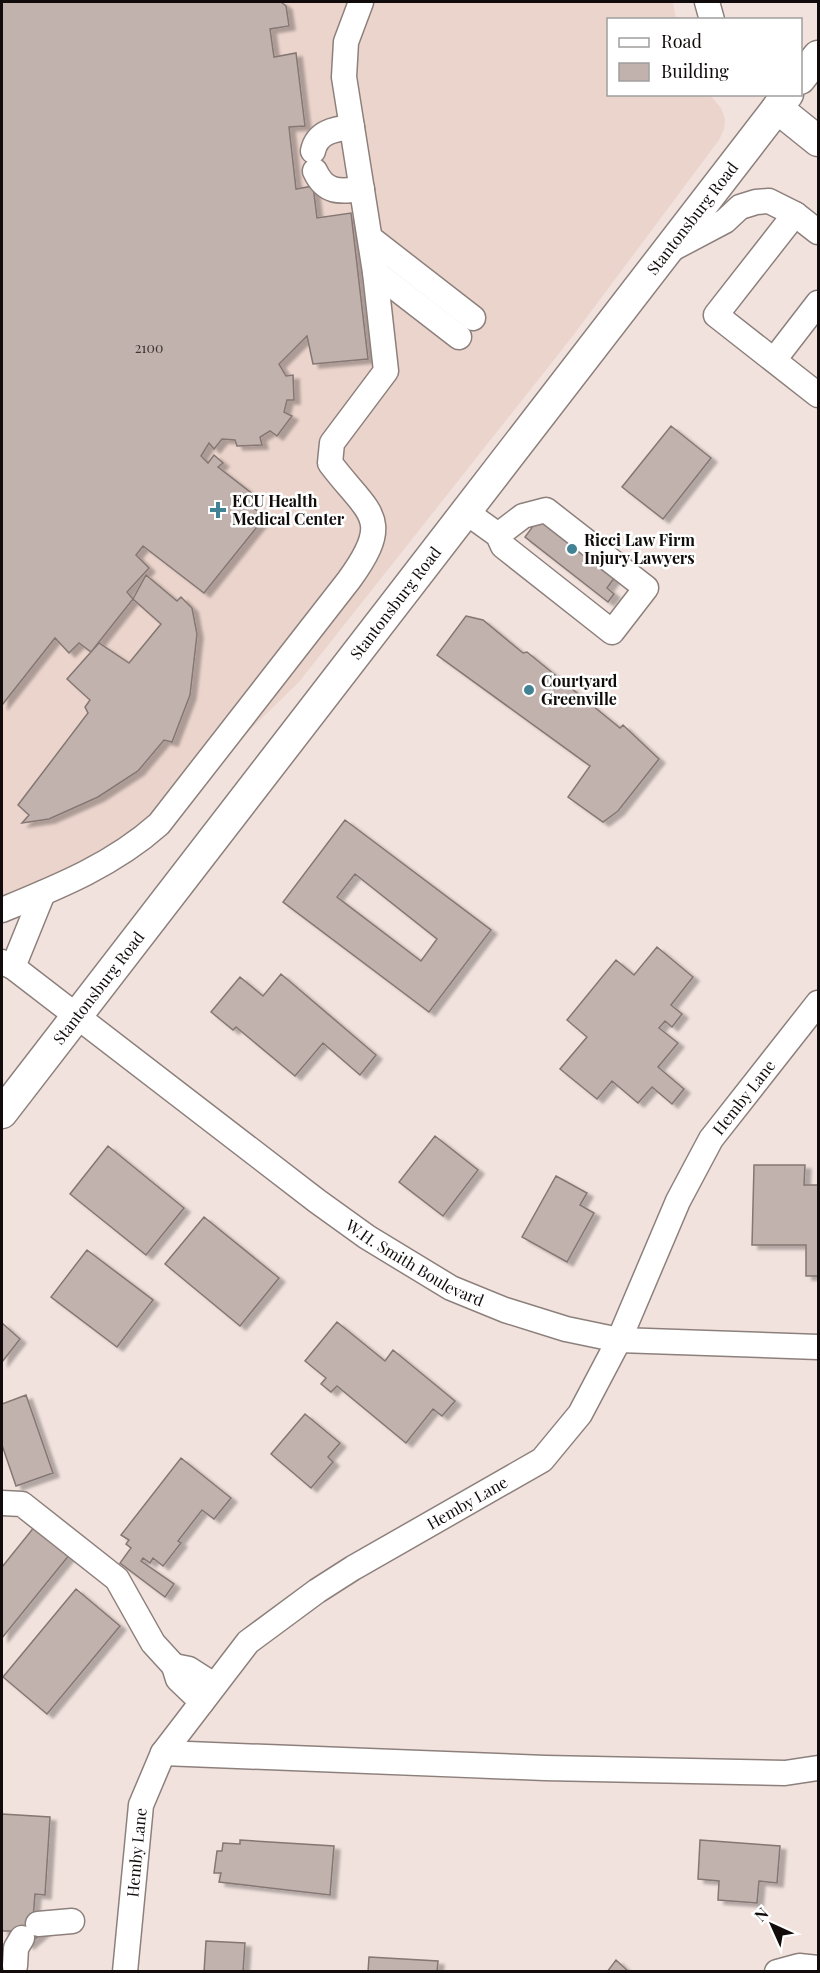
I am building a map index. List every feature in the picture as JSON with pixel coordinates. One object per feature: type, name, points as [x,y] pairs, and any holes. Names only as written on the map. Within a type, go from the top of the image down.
[{"type":"main road","points":[[802,78],[819,56]]},
{"type":"main road","points":[[777,99],[819,141]]},
{"type":"main road","name":"Stantonsburg Road","points":[[2,1113],[668,252],[777,99]]},
{"type":"street","points":[[2,910],[123,854],[159,824],[258,699],[356,571],[372,546],[375,528],[370,512],[330,463],[332,443],[386,371],[373,255],[344,77],[346,42],[361,2]]},
{"type":"street","points":[[707,2],[711,18]]},
{"type":"street","points":[[352,127],[335,129],[323,134],[315,142],[314,161],[321,183],[330,190],[342,192],[362,189]]},
{"type":"street","points":[[668,252],[725,221],[740,207],[769,201],[795,214],[819,232]]},
{"type":"street","points":[[795,214],[716,315],[819,395]]},
{"type":"street","points":[[373,255],[466,328],[373,255]]},
{"type":"street","points":[[774,360],[819,303]]},
{"type":"street","points":[[466,512],[498,536],[502,546],[612,632],[646,588],[546,510],[523,516],[498,536]]},
{"type":"street","points":[[8,965],[43,893]]},
{"type":"street","name":"W.H. Smith Boulevard","points":[[8,965],[77,1014],[317,1201],[368,1237],[451,1288],[505,1310],[566,1329],[619,1340],[819,1347]]},
{"type":"street","name":"Hemby Lane","points":[[125,1971],[141,1805],[163,1753],[248,1642],[317,1591],[542,1460],[580,1414],[619,1340],[678,1201],[711,1139],[819,1003]]},
{"type":"street","points":[[2,1503],[22,1504],[117,1579],[153,1643],[174,1666],[178,1679],[208,1694]]},
{"type":"street","points":[[163,1753],[569,1769],[785,1773],[819,1768]]},
{"type":"street","points":[[15,1966],[16,1948],[30,1931],[72,1921]]},
{"type":"street","points":[[777,1971],[799,1966],[819,1968]]},
{"type":"shaded area","name":"ECU Health Medical Center","points":[[2,2],[673,2],[676,18],[607,18],[607,96],[711,96],[721,108],[725,119],[719,140],[572,337],[299,682],[125,851],[2,905]]},
{"type":"building","name":"ECU Health Medical Center","points":[[2,2],[281,2],[286,6],[289,26],[270,29],[274,57],[296,53],[305,126],[289,127],[296,189],[313,186],[317,218],[351,213],[368,359],[313,364],[307,336],[279,364],[286,376],[293,375],[294,400],[287,400],[284,412],[292,416],[277,436],[270,431],[260,437],[262,445],[237,446],[235,440],[222,439],[214,449],[209,443],[201,456],[208,463],[214,455],[223,463],[218,467],[258,498],[251,506],[265,517],[204,593],[143,546],[136,555],[149,568],[127,592],[133,599],[91,652],[79,643],[69,653],[55,638],[2,705]]},
{"type":"building","points":[[671,426],[711,458],[663,519],[622,487]]},
{"type":"building","points":[[542,514],[618,573],[607,588],[614,594],[608,602],[525,537]]},
{"type":"building","points":[[146,575],[177,601],[181,597],[192,608],[197,634],[190,695],[172,742],[164,740],[138,771],[98,797],[49,819],[22,823],[29,815],[18,805],[88,713],[85,707],[90,700],[67,679],[99,643],[129,663],[161,624],[133,599]]},
{"type":"building","name":"Courtyard Greenville","points":[[466,616],[483,620],[523,653],[527,652],[620,728],[623,725],[659,759],[618,811],[603,822],[568,797],[590,766],[437,655]]},
{"type":"building","points":[[345,820],[491,930],[429,1012],[283,902]],"holes":[[[355,874],[437,939],[421,961],[337,897]]]},
{"type":"building","points":[[657,947],[693,977],[671,1005],[682,1014],[672,1027],[665,1021],[659,1028],[678,1043],[658,1067],[684,1089],[672,1104],[652,1087],[638,1103],[612,1081],[597,1099],[560,1069],[587,1037],[567,1020],[616,960],[634,975]]},
{"type":"building","points":[[281,974],[376,1055],[360,1075],[323,1043],[295,1076],[236,1027],[233,1030],[211,1012],[240,977],[263,996]]},
{"type":"building","points":[[435,1136],[478,1170],[443,1216],[399,1182]]},
{"type":"building","points":[[108,1146],[184,1208],[146,1255],[70,1194]]},
{"type":"building","points":[[754,1165],[805,1165],[804,1185],[818,1185],[818,1276],[806,1276],[806,1245],[752,1245]]},
{"type":"building","points":[[556,1176],[587,1193],[580,1205],[594,1213],[567,1262],[522,1237]]},
{"type":"building","points":[[204,1217],[279,1278],[240,1326],[165,1264]]},
{"type":"building","points":[[87,1250],[153,1300],[117,1347],[51,1297]]},
{"type":"building","points":[[337,1322],[385,1361],[393,1350],[455,1401],[442,1416],[433,1409],[406,1443],[337,1386],[331,1392],[321,1384],[326,1378],[305,1361]]},
{"type":"building","points":[[2,1323],[20,1339],[2,1362]]},
{"type":"building","points":[[26,1395],[53,1473],[16,1486],[2,1445],[2,1404]]},
{"type":"building","points":[[305,1414],[340,1443],[328,1457],[333,1462],[311,1488],[271,1454]]},
{"type":"building","points":[[181,1458],[231,1498],[214,1519],[202,1510],[178,1541],[181,1543],[163,1566],[153,1558],[150,1563],[143,1558],[141,1561],[174,1584],[165,1597],[120,1563],[131,1548],[126,1544],[129,1540],[121,1535]]},
{"type":"building","points":[[35,1526],[70,1554],[2,1638],[2,1567]]},
{"type":"building","points":[[76,1589],[120,1626],[47,1714],[3,1677]]},
{"type":"building","points":[[2,1814],[50,1817],[45,1895],[35,1894],[33,1919],[44,1931],[28,1945],[16,1931],[2,1931]]},
{"type":"building","points":[[240,1840],[334,1846],[330,1895],[219,1882],[221,1873],[214,1873],[217,1851],[222,1851],[223,1843],[240,1844]]},
{"type":"building","points":[[700,1840],[780,1846],[777,1883],[759,1881],[757,1903],[718,1900],[719,1881],[698,1879]]},
{"type":"building","points":[[206,1941],[245,1943],[243,1972],[204,1972]]},
{"type":"building","points":[[369,1957],[438,1961],[437,1972],[368,1972]]},
{"type":"building","points":[[616,1960],[629,1972],[607,1972]]},
{"type":"place","name":"ECU Health Medical Center","points":[[218,510]]},
{"type":"place","name":"Ricci Law Firm Injury Lawyers","points":[[572,549]]},
{"type":"place","name":"Courtyard Greenville","points":[[529,690]]}]
